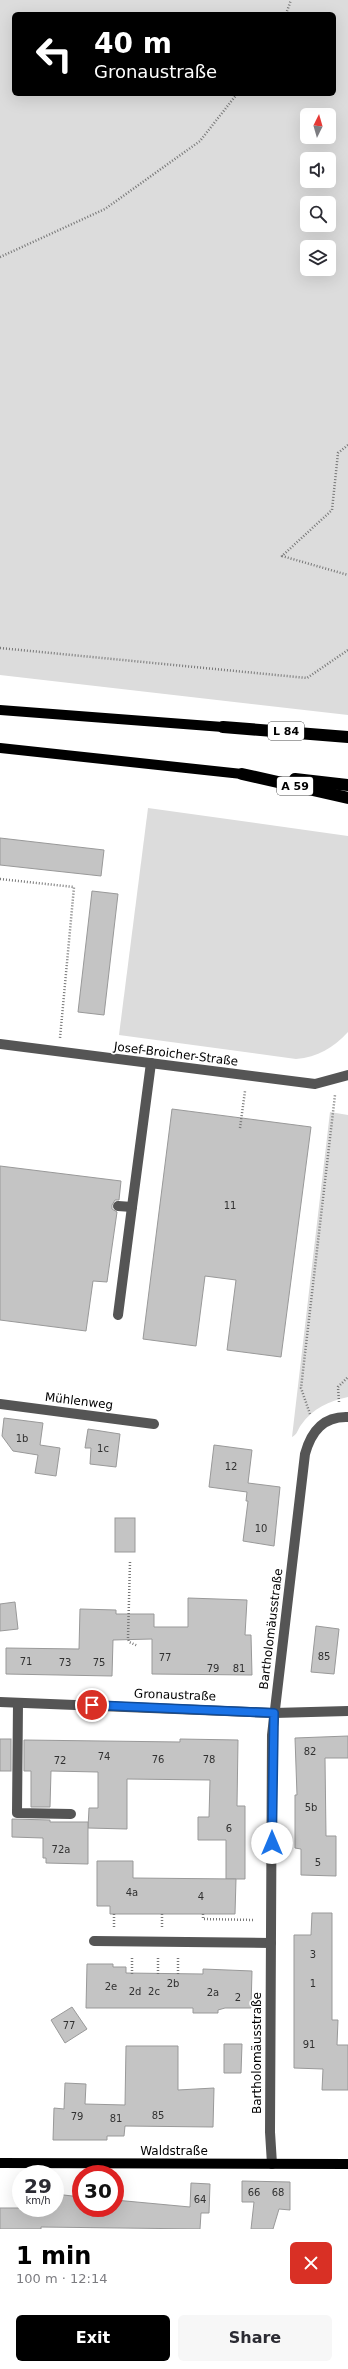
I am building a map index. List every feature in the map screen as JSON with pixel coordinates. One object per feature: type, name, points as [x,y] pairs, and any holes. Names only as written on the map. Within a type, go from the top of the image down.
[{"type":"highway","name":"L 84","points":[[223,727],[348,736]]},
{"type":"highway","points":[[242,774],[348,785]]},
{"type":"highway","name":"A 59","points":[[242,774],[348,798]]},
{"type":"main road","name":"L 84","points":[[0,710],[223,727]]},
{"type":"main road","points":[[0,748],[242,774]]},
{"type":"main road","name":"Waldstraße","points":[[0,2163],[348,2164]]},
{"type":"street","name":"Josef-Broicher-Straße","points":[[0,1044],[315,1084],[348,1076]]},
{"type":"street","points":[[118,1315],[151,1063]]},
{"type":"street","points":[[118,1206],[132,1208]]},
{"type":"street","name":"Mühlenweg","points":[[0,1404],[154,1424]]},
{"type":"street","points":[[318,1427],[344,1417]]},
{"type":"street","name":"Bartholomäusstraße","points":[[272,2164],[270,2132],[274,1713],[305,1454],[310,1439],[318,1427]]},
{"type":"street","name":"Gronaustraße","points":[[0,1702],[274,1713],[348,1711]]},
{"type":"street","points":[[18,1703],[18,1812],[71,1814]]},
{"type":"street","points":[[94,1941],[271,1943]]},
{"type":"path","points":[[287,12],[291,0]]},
{"type":"path","points":[[0,257],[105,209],[200,141],[235,96]]},
{"type":"path","points":[[348,445],[338,453],[332,510],[282,556],[348,575]]},
{"type":"path","points":[[0,648],[307,678],[348,650]]},
{"type":"path","points":[[0,879],[74,887],[59,1052]]},
{"type":"path","points":[[240,1128],[247,1076]]},
{"type":"path","points":[[318,1427],[308,1412],[301,1388],[337,1078]]},
{"type":"path","points":[[344,1417],[338,1386],[348,1377]]},
{"type":"path","points":[[130,1562],[128,1638],[129,1642],[138,1646]]},
{"type":"path","points":[[203,1914],[203,1919],[271,1920]]},
{"type":"shaded area","points":[[0,0],[348,0],[348,715],[0,675]]},
{"type":"shaded area","points":[[148,808],[348,836],[348,1032],[337,1043],[318,1054],[296,1059],[119,1035]]},
{"type":"shaded area","points":[[330,1112],[348,1115],[348,1397],[328,1403],[316,1410],[306,1419],[292,1437]]},
{"type":"building","points":[[0,838],[104,850],[101,876],[0,865]]},
{"type":"building","points":[[92,891],[118,894],[104,1015],[78,1012]]},
{"type":"building","points":[[172,1109],[311,1127],[281,1357],[227,1350],[236,1280],[205,1276],[196,1346],[143,1339]]},
{"type":"building","points":[[0,1166],[121,1181],[119,1200],[115,1200],[112,1205],[112,1209],[117,1212],[107,1282],[93,1281],[86,1331],[0,1320]]},
{"type":"building","points":[[4,1418],[43,1423],[40,1445],[60,1448],[56,1476],[35,1473],[38,1455],[13,1451],[2,1436]]},
{"type":"building","points":[[88,1429],[120,1434],[116,1467],[90,1464],[91,1448],[85,1448]]},
{"type":"building","points":[[214,1445],[252,1450],[248,1483],[280,1487],[274,1546],[243,1541],[248,1501],[246,1501],[247,1492],[209,1487]]},
{"type":"building","points":[[115,1518],[135,1518],[135,1552],[115,1552]]},
{"type":"building","points":[[188,1598],[247,1600],[245,1635],[251,1635],[252,1675],[152,1674],[152,1639],[113,1640],[112,1676],[6,1674],[6,1648],[79,1649],[80,1609],[116,1610],[116,1614],[154,1614],[154,1627],[188,1627]]},
{"type":"building","points":[[15,1602],[18,1629],[0,1631],[0,1604]]},
{"type":"building","points":[[316,1626],[339,1629],[334,1674],[311,1672]]},
{"type":"building","points":[[348,1736],[348,1758],[325,1758],[326,1836],[336,1836],[336,1876],[301,1875],[301,1849],[295,1848],[295,1795],[297,1795],[295,1738]]},
{"type":"building","points":[[0,1739],[11,1739],[11,1771],[0,1771]]},
{"type":"building","points":[[180,1739],[238,1740],[237,1806],[245,1806],[245,1879],[226,1879],[226,1840],[198,1840],[198,1817],[209,1817],[210,1780],[127,1779],[127,1829],[88,1828],[89,1808],[98,1808],[98,1772],[51,1771],[50,1807],[31,1807],[31,1771],[24,1771],[24,1740],[180,1742]]},
{"type":"building","points":[[12,1819],[50,1820],[50,1822],[88,1822],[88,1864],[46,1863],[46,1858],[43,1858],[43,1838],[12,1837]]},
{"type":"building","points":[[97,1861],[133,1861],[133,1878],[236,1879],[235,1914],[110,1914],[110,1906],[97,1906]]},
{"type":"building","points":[[312,1913],[332,1913],[332,2020],[338,2020],[337,2045],[348,2045],[348,2090],[322,2090],[323,2069],[294,2068],[294,1935],[311,1935]]},
{"type":"building","points":[[87,1964],[113,1964],[113,1967],[126,1967],[126,1973],[203,1974],[203,1969],[252,1971],[251,2008],[225,2008],[218,2010],[218,2013],[193,2013],[193,2008],[86,2008]]},
{"type":"building","points":[[72,2007],[87,2029],[65,2043],[51,2020]]},
{"type":"building","points":[[224,2044],[242,2044],[241,2073],[224,2073]]},
{"type":"building","points":[[126,2046],[178,2046],[178,2090],[214,2088],[213,2127],[125,2126],[124,2136],[107,2136],[107,2140],[53,2140],[54,2108],[64,2109],[65,2083],[86,2084],[85,2104],[125,2105]]},
{"type":"building","points":[[242,2181],[290,2182],[290,2210],[279,2209],[273,2229],[251,2229],[254,2202],[242,2202]]},
{"type":"building","points":[[191,2183],[210,2184],[209,2213],[201,2213],[200,2229],[41,2227],[41,2229],[0,2229],[0,2208],[12,2208],[12,2217],[64,2217],[64,2195],[72,2196],[72,2217],[124,2217],[124,2201],[190,2207]]},
{"type":"route","points":[[92,1705],[274,1713],[272,1735],[272,1843]]}]
